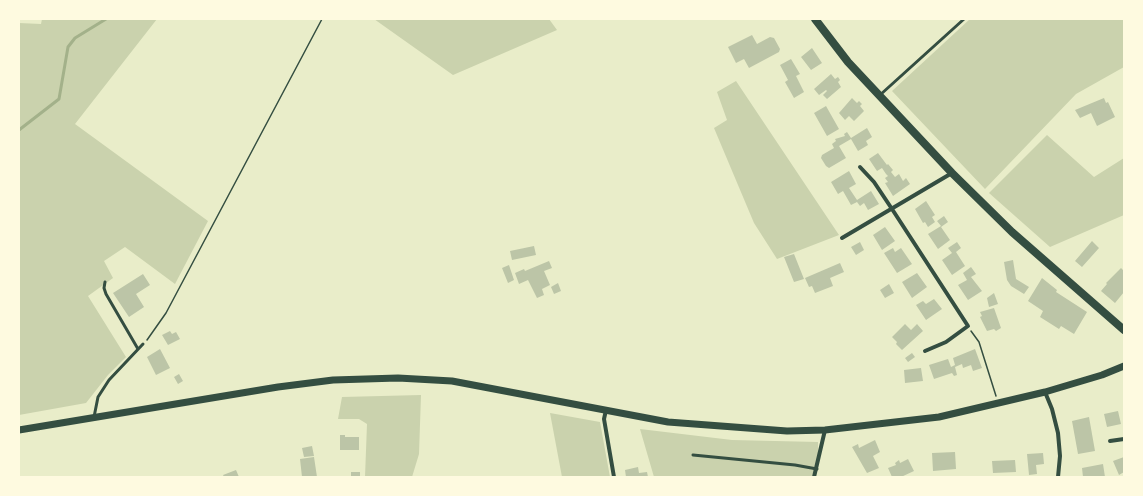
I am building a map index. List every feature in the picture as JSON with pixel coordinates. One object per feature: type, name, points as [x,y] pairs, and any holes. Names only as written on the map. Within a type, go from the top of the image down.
[{"type":"main road","points":[[815,19],[848,62],[878,96],[952,173],[1012,232],[1124,330]]},
{"type":"street","points":[[860,167],[874,182],[968,326],[946,342],[925,351]]},
{"type":"street","points":[[842,238],[952,173]]},
{"type":"street","points":[[19,430],[278,387],[333,380],[398,378],[452,381],[668,422],[730,428],[786,431],[825,430],[939,417],[1046,392],[1102,375],[1124,366]]},
{"type":"street","points":[[1046,392],[1058,433],[1060,456],[1058,477]]},
{"type":"street","points":[[606,410],[604,419],[614,477]]},
{"type":"street","points":[[814,477],[825,430]]},
{"type":"street","points":[[1110,441],[1124,439]]},
{"type":"lane","points":[[878,96],[964,19]]},
{"type":"lane","points":[[105,282],[104,288],[106,294],[138,349]]},
{"type":"lane","points":[[93,418],[98,397],[109,380],[143,344]]},
{"type":"lane","points":[[693,455],[795,465],[817,469]]},
{"type":"path","points":[[143,344],[166,313],[322,19]]},
{"type":"path","points":[[968,326],[979,342],[995,390],[997,404]]},
{"type":"green space","points":[[42,19],[157,19],[75,124],[208,221],[175,284],[125,247],[104,261],[113,278],[88,296],[126,357],[108,375],[86,403],[19,415],[19,23],[41,24]]},
{"type":"green space","points":[[374,19],[549,19],[557,30],[453,75]]},
{"type":"green space","points":[[970,19],[1124,19],[1124,67],[1076,94],[985,189],[892,91]]},
{"type":"green space","points":[[736,81],[839,235],[777,259],[754,223],[714,128],[727,120],[717,92]]},
{"type":"green space","points":[[1047,135],[1094,177],[1124,158],[1124,215],[1050,247],[989,193]]},
{"type":"green space","points":[[421,395],[419,454],[412,477],[365,477],[367,424],[359,419],[338,419],[342,397]]},
{"type":"green space","points":[[550,413],[600,422],[610,477],[562,477]]},
{"type":"green space","points":[[640,429],[732,440],[818,442],[818,457],[812,477],[654,477]]},
{"type":"building","points":[[752,35],[757,44],[770,37],[774,38],[780,49],[779,52],[749,68],[744,59],[736,63],[728,47]]},
{"type":"building","points":[[812,48],[822,63],[811,70],[801,57]]},
{"type":"building","points":[[791,59],[800,74],[796,76],[804,92],[794,98],[785,82],[788,80],[780,65]]},
{"type":"building","points":[[831,74],[835,79],[838,77],[840,80],[838,82],[841,87],[827,99],[823,95],[827,91],[826,90],[819,95],[814,89]]},
{"type":"building","points":[[852,98],[857,103],[859,101],[862,104],[860,106],[864,111],[854,121],[849,116],[845,120],[839,113]]},
{"type":"building","points":[[1104,98],[1106,103],[1108,102],[1115,117],[1097,126],[1091,113],[1080,118],[1075,110]]},
{"type":"building","points":[[826,106],[839,129],[827,136],[814,113]]},
{"type":"building","points":[[867,128],[872,137],[866,141],[868,145],[858,151],[851,139],[839,146],[846,158],[829,168],[826,166],[821,158],[822,155],[834,148],[832,144],[836,141],[835,139],[845,136],[844,134],[847,132],[851,138]]},
{"type":"building","points":[[878,153],[893,170],[891,172],[895,177],[899,174],[903,181],[906,178],[910,184],[893,196],[885,183],[888,182],[885,178],[888,176],[882,168],[877,171],[869,159]]},
{"type":"building","points":[[849,171],[856,184],[849,188],[857,200],[871,191],[879,204],[868,210],[864,203],[860,206],[857,202],[851,205],[843,191],[838,194],[831,182]]},
{"type":"building","points":[[926,201],[935,215],[932,217],[935,222],[928,227],[925,222],[923,223],[915,209]]},
{"type":"building","points":[[944,216],[948,222],[941,227],[950,240],[938,249],[928,234],[941,226],[937,221]]},
{"type":"building","points":[[885,227],[895,241],[882,250],[873,235]]},
{"type":"building","points":[[1092,241],[1099,248],[1082,267],[1075,261]]},
{"type":"building","points":[[860,242],[864,250],[856,255],[851,247]]},
{"type":"building","points":[[957,242],[961,248],[956,252],[965,266],[952,275],[942,260],[952,253],[948,248]]},
{"type":"building","points":[[534,246],[536,255],[512,260],[510,251]]},
{"type":"building","points":[[893,248],[895,252],[901,248],[912,264],[897,273],[884,253]]},
{"type":"building","points":[[794,254],[804,279],[794,282],[784,257]]},
{"type":"building","points":[[1013,260],[1016,279],[1029,287],[1024,294],[1011,286],[1007,280],[1004,262]]},
{"type":"building","points":[[549,261],[552,268],[544,271],[550,285],[542,289],[544,295],[537,298],[528,280],[519,284],[515,273],[524,269],[525,271]]},
{"type":"building","points":[[840,263],[844,272],[830,278],[833,286],[815,293],[812,286],[809,287],[805,278]]},
{"type":"building","points":[[509,265],[514,280],[508,283],[502,268]]},
{"type":"building","points":[[971,267],[976,274],[971,277],[982,291],[968,300],[958,285],[967,280],[963,273]]},
{"type":"building","points":[[1121,268],[1124,271],[1124,292],[1115,303],[1101,291],[1107,284],[1106,283]]},
{"type":"building","points":[[917,273],[927,287],[912,298],[902,282]]},
{"type":"building","points":[[143,274],[150,285],[136,294],[144,307],[129,317],[113,293]]},
{"type":"building","points":[[1042,278],[1057,290],[1056,292],[1087,312],[1074,334],[1061,326],[1059,329],[1040,317],[1043,311],[1028,301]]},
{"type":"building","points":[[558,283],[561,291],[554,294],[551,287]]},
{"type":"building","points":[[889,284],[894,293],[885,298],[880,290]]},
{"type":"building","points":[[994,293],[998,304],[989,307],[987,298]]},
{"type":"building","points":[[934,299],[942,309],[926,320],[916,305],[923,301],[926,304]]},
{"type":"building","points":[[994,308],[1001,328],[996,331],[994,329],[987,331],[980,317],[982,316],[980,312]]},
{"type":"building","points":[[905,324],[911,330],[917,324],[923,331],[902,350],[892,337]]},
{"type":"building","points":[[170,331],[172,334],[176,332],[180,339],[168,345],[162,335]]},
{"type":"building","points":[[160,349],[170,368],[156,375],[147,357]]},
{"type":"building","points":[[975,349],[982,368],[973,371],[971,365],[963,368],[962,364],[955,367],[957,375],[954,376],[952,373],[934,379],[929,365],[948,359],[951,367],[955,365],[953,358]]},
{"type":"building","points":[[912,353],[915,357],[908,362],[905,358]]},
{"type":"building","points":[[921,368],[923,381],[905,383],[904,370]]},
{"type":"building","points":[[179,374],[183,381],[178,384],[174,377]]},
{"type":"building","points":[[1118,411],[1121,424],[1107,427],[1104,414]]},
{"type":"building","points":[[1089,417],[1095,451],[1078,454],[1072,421]]},
{"type":"building","points":[[340,435],[345,435],[345,437],[359,437],[359,450],[340,450]]},
{"type":"building","points":[[875,440],[880,452],[873,456],[879,468],[867,473],[852,447],[858,444],[859,448]]},
{"type":"building","points":[[312,446],[314,456],[304,457],[302,448]]},
{"type":"building","points":[[955,452],[956,469],[933,471],[932,453]]},
{"type":"building","points":[[1043,453],[1044,464],[1036,465],[1037,474],[1029,475],[1027,454]]},
{"type":"building","points":[[314,457],[317,477],[302,477],[300,459]]},
{"type":"building","points":[[1124,457],[1124,472],[1119,475],[1113,461]]},
{"type":"building","points":[[908,459],[914,471],[901,477],[892,477],[888,468],[896,465],[895,463],[899,460],[900,463]]},
{"type":"building","points":[[1015,460],[1016,472],[993,473],[992,461]]},
{"type":"building","points":[[1103,464],[1105,477],[1083,477],[1082,468]]},
{"type":"building","points":[[638,467],[639,473],[647,472],[648,477],[626,477],[625,470]]},
{"type":"building","points":[[236,470],[239,477],[224,477],[223,475]]},
{"type":"building","points":[[351,472],[360,472],[360,477],[351,477]]},
{"type":"waterway","points":[[19,130],[59,99],[68,47],[75,38],[106,19]]}]
